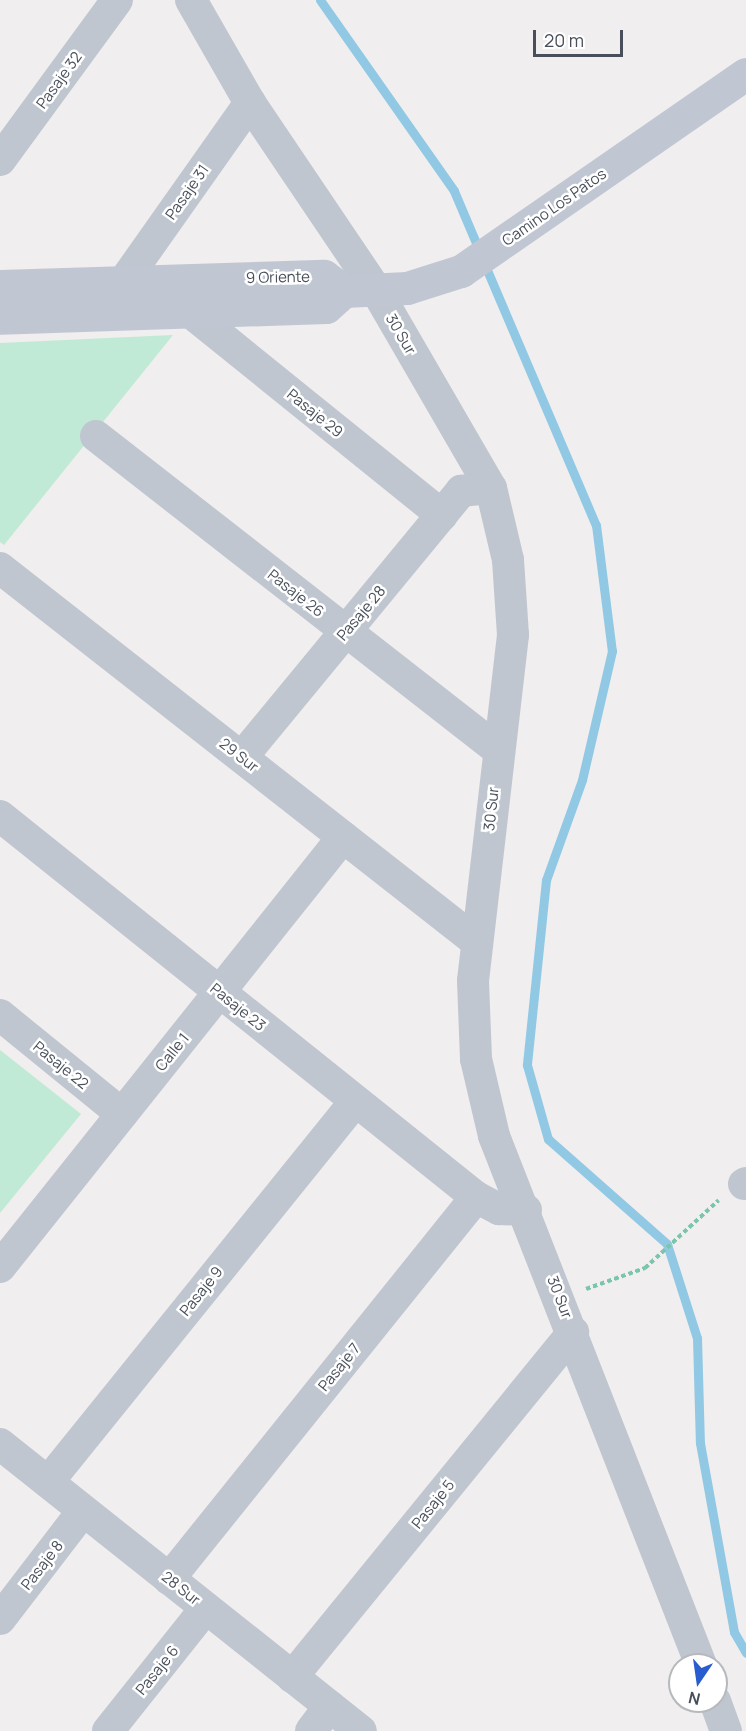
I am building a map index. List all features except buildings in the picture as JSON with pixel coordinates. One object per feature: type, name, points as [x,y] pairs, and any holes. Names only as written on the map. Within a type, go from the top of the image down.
[{"type":"street","name":"Pasaje 32","points":[[0,160],[117,0]]},
{"type":"street","name":"30 Sur","points":[[191,0],[360,290],[491,488],[508,560],[513,626],[511,673],[497,749],[477,942],[472,1020],[479,1078],[494,1136],[526,1210],[696,1653]]},
{"type":"street","name":"Camino Los Patos","points":[[360,290],[439,283],[472,264],[746,74]]},
{"type":"street","name":"Pasaje 31","points":[[125,280],[250,103]]},
{"type":"street","name":"9 Oriente","points":[[0,286],[125,280],[324,276],[360,290]]},
{"type":"street","name":"9 Oriente","points":[[0,318],[326,307],[360,290]]},
{"type":"street","name":"Pasaje 29","points":[[189,311],[442,516]]},
{"type":"street","name":"Pasaje 26","points":[[96,436],[497,749]]},
{"type":"street","name":"Pasaje 28","points":[[242,757],[461,492],[491,488]]},
{"type":"street","name":"29 Sur","points":[[0,568],[477,942]]},
{"type":"street","name":"Pasaje 23","points":[[0,816],[476,1197]]},
{"type":"street","name":"Calle 1","points":[[0,1267],[343,837]]},
{"type":"street","name":"Pasaje 22","points":[[0,1015],[122,1114]]},
{"type":"street","name":"Pasaje 9","points":[[48,1482],[355,1101]]},
{"type":"street","points":[[476,1197],[499,1209],[526,1210]]},
{"type":"street","name":"Pasaje 7","points":[[170,1579],[476,1197]]},
{"type":"street","name":"Pasaje 5","points":[[292,1677],[573,1332]]},
{"type":"street","name":"28 Sur","points":[[0,1444],[362,1731]]},
{"type":"street","name":"Pasaje 8","points":[[0,1619],[83,1510]]},
{"type":"street","name":"Pasaje 6","points":[[108,1731],[207,1608]]},
{"type":"street","points":[[311,1731],[330,1706]]},
{"type":"street","points":[[719,1713],[726,1731]]},
{"type":"path","points":[[560,1297],[635,1274],[696,1218],[745,1184]]},
{"type":"green space","points":[[173,335],[4,545],[0,542],[0,343]]},
{"type":"green space","points":[[0,1050],[81,1114],[0,1213]]},
{"type":"waterway","points":[[320,0],[454,191],[479,250]]},
{"type":"waterway","points":[[484,263],[596,525],[612,651],[582,780],[546,880],[527,1065],[548,1139],[667,1244],[697,1338],[700,1443],[734,1632],[746,1653]]}]
